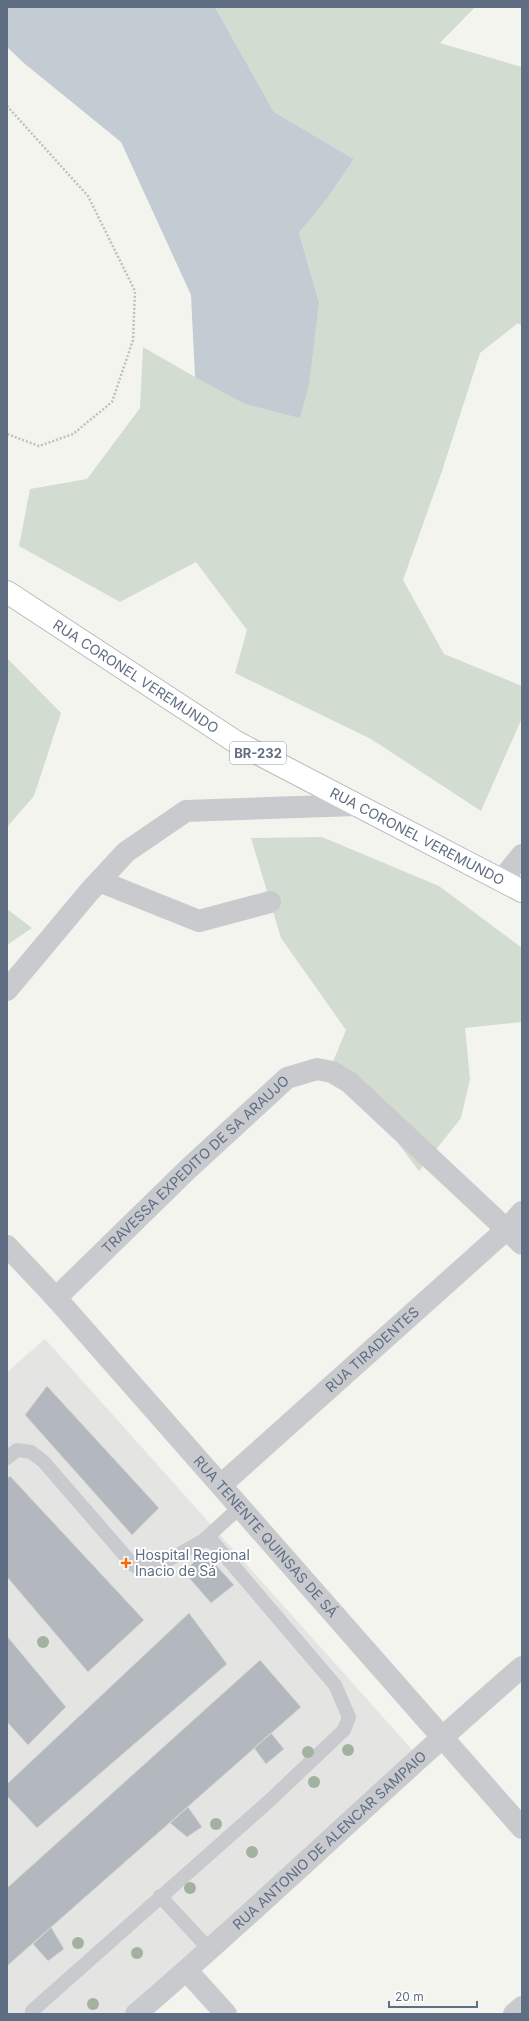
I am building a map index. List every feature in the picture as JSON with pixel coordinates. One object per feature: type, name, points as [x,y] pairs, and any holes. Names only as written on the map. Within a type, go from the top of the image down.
[{"type":"highway","name":"RUA CORONEL VEREMUNDO","points":[[7,592],[236,742],[522,891]]},
{"type":"street","points":[[7,990],[99,881],[126,852],[186,811],[356,805]]},
{"type":"street","points":[[501,881],[522,855]]},
{"type":"street","points":[[99,881],[199,921],[270,902]]},
{"type":"street","name":"TRAVESSA EXPEDITO DE SA ARAUJO","points":[[56,1298],[188,1169],[287,1078],[317,1069],[332,1072],[349,1082],[514,1237]]},
{"type":"street","name":"RUA TIRADENTES","points":[[221,1486],[514,1237],[522,1212]]},
{"type":"street","name":"RUA TENENTE QUINSAS DE SÁ","points":[[7,1246],[56,1298],[522,1828]]},
{"type":"street","name":"RUA ANTONIO DE ALENCAR SAMPAIO","points":[[136,2014],[187,1971],[442,1736],[522,1667]]},
{"type":"street","points":[[187,1971],[226,2014]]},
{"type":"street","points":[[514,2014],[522,2007]]},
{"type":"lane","points":[[7,1458],[17,1450],[31,1452],[43,1461],[134,1566],[156,1567],[204,1540],[240,1507]]},
{"type":"lane","points":[[32,2011],[279,1792],[344,1730],[349,1717],[335,1685],[214,1543],[204,1540]]},
{"type":"lane","points":[[160,1896],[210,1950]]},
{"type":"path","points":[[7,106],[88,196],[135,291],[133,340],[112,402],[73,434],[39,446],[7,434]]},
{"type":"shaded area","points":[[7,7],[215,7],[274,112],[354,159],[329,196],[299,233],[319,302],[309,385],[300,418],[245,404],[195,377],[191,295],[121,142],[25,64],[7,47]]},
{"type":"shaded area","points":[[215,7],[475,7],[440,43],[522,67],[522,326],[518,323],[480,353],[442,471],[403,580],[444,654],[522,686],[522,718],[481,811],[371,739],[235,673],[247,630],[196,562],[120,602],[19,546],[30,489],[87,479],[140,408],[143,347],[195,377],[319,302],[299,233],[329,196],[354,159],[274,112]]},
{"type":"shaded area","points":[[7,658],[61,713],[34,796],[7,827]]},
{"type":"shaded area","points":[[322,837],[439,886],[522,948],[522,1022],[465,1028],[470,1079],[461,1118],[419,1171],[374,1111],[328,1074],[346,1030],[281,938],[251,838]]},
{"type":"shaded area","points":[[7,909],[32,928],[7,945]]},
{"type":"shaded area","name":"Hospital Regional Inacio de Sá","points":[[45,1339],[416,1754],[129,2014],[7,2014],[7,1372]]},
{"type":"building","points":[[47,1386],[159,1508],[132,1535],[25,1415]]},
{"type":"building","points":[[10,1476],[144,1620],[88,1672],[7,1577],[7,1479]]},
{"type":"building","points":[[204,1552],[234,1585],[211,1603],[184,1572]]},
{"type":"building","points":[[189,1613],[227,1664],[37,1828],[7,1796],[7,1784]]},
{"type":"building","points":[[7,1636],[66,1707],[28,1745],[7,1722]]},
{"type":"building","points":[[260,1660],[301,1707],[7,1966],[7,1888]]},
{"type":"building","points":[[271,1733],[284,1749],[266,1764],[254,1748]]},
{"type":"building","points":[[188,1807],[202,1827],[187,1837],[170,1823]]},
{"type":"building","points":[[51,1927],[64,1949],[48,1961],[33,1944]]},
{"type":"place","name":"Hospital Regional Inacio de Sá","points":[[126,1563]]}]
